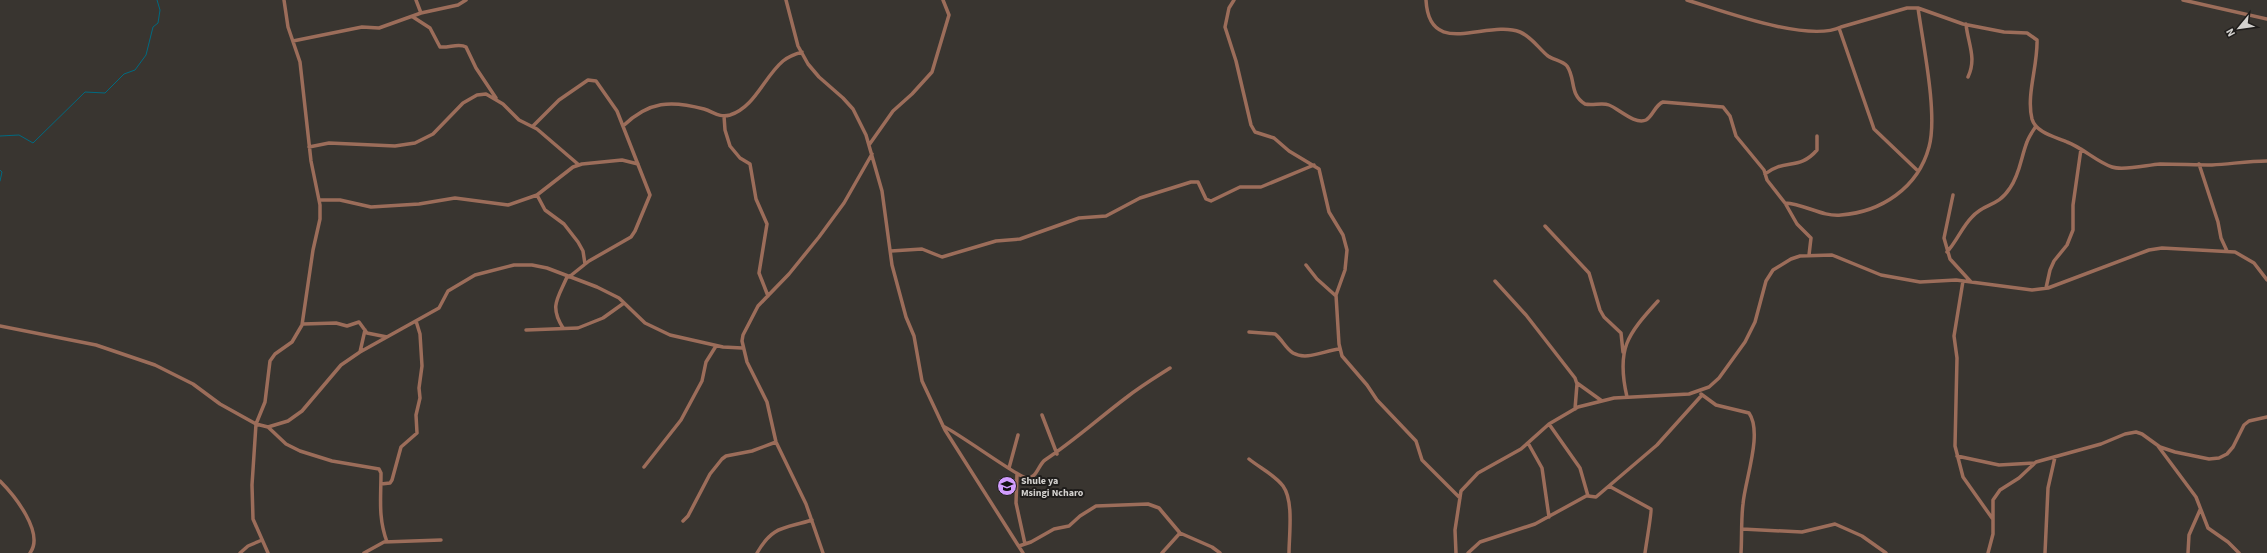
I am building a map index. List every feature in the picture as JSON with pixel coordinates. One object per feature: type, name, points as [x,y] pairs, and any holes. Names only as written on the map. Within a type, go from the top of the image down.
[{"type":"street","points":[[268,553],[253,519],[252,484],[256,424],[265,402],[270,361],[275,354],[292,342],[303,324],[313,250],[320,219],[319,200],[309,147],[300,62],[288,27],[284,0]]},
{"type":"street","points":[[416,0],[421,13]]},
{"type":"street","points":[[293,42],[362,28],[379,28],[421,13],[458,5],[466,0]]},
{"type":"street","points":[[786,0],[792,26],[802,52],[819,77],[844,98],[853,109],[869,145],[882,191],[898,288],[916,346],[922,381],[944,426],[1023,553]]},
{"type":"street","points":[[869,145],[893,110],[912,94],[932,72],[949,15],[943,0]]},
{"type":"street","points":[[1234,0],[1229,8],[1225,27],[1253,130],[1274,138],[1289,151],[1319,169],[1322,176],[1329,212],[1343,235],[1347,250],[1347,259],[1336,296],[1340,349],[1346,362],[1367,385],[1377,400],[1416,441],[1422,460],[1460,498]]},
{"type":"street","points":[[1426,0],[1432,23],[1440,32],[1453,34],[1506,29],[1522,33],[1547,55],[1564,64],[1569,70],[1574,92],[1585,104],[1608,104],[1635,119],[1642,121],[1649,117],[1658,105],[1663,102],[1723,107],[1730,116],[1736,136],[1765,174],[1767,180],[1785,203],[1797,224],[1811,238],[1809,255]]},
{"type":"street","points":[[1687,0],[1797,30],[1821,32],[1832,31],[1885,16],[1898,10],[1918,8],[1966,24],[2004,32],[2027,33],[2036,38],[2037,59],[2031,106],[2033,120],[2036,126],[2046,133],[2081,148],[2101,162],[2118,168],[2160,164],[2267,161]]},
{"type":"street","points":[[2183,0],[2267,19]]},
{"type":"street","points":[[1785,203],[1799,204],[1829,216],[1842,215],[1880,206],[1889,201],[1912,181],[1929,147],[1932,127],[1918,8]]},
{"type":"street","points":[[413,16],[430,28],[440,47],[448,48],[460,45],[466,47],[476,68],[498,100],[519,120],[533,126],[579,165]]},
{"type":"street","points":[[1966,24],[1973,51],[1972,66],[1968,77]]},
{"type":"street","points":[[1839,28],[1874,129],[1918,171]]},
{"type":"street","points":[[623,126],[638,113],[651,107],[667,103],[681,104],[706,110],[716,116],[724,116],[740,109],[754,97],[784,60],[802,52]]},
{"type":"street","points":[[533,126],[559,100],[584,81],[596,81],[617,111],[650,195],[631,237],[585,264],[568,277],[555,302],[556,316],[563,328]]},
{"type":"street","points":[[309,147],[329,143],[394,146],[415,143],[433,134],[463,103],[477,94],[486,94],[498,100]]},
{"type":"street","points":[[724,116],[727,140],[735,152],[750,164],[756,198],[766,218],[767,230],[759,273],[765,284],[768,296]]},
{"type":"street","points":[[1947,252],[1957,241],[1972,217],[1983,208],[2000,202],[2011,187],[2018,173],[2027,142],[2036,126]]},
{"type":"street","points":[[1765,174],[1782,164],[1795,164],[1806,161],[1817,150],[1817,136]]},
{"type":"street","points":[[2046,288],[2050,270],[2054,261],[2067,245],[2073,230],[2073,204],[2081,148]]},
{"type":"street","points":[[824,553],[812,520],[776,442],[767,402],[746,362],[742,348],[743,335],[758,306],[789,274],[833,218],[872,154]]},
{"type":"street","points":[[319,200],[340,200],[371,207],[419,204],[455,198],[508,205],[537,195],[573,167],[579,165],[610,160],[622,160],[638,164]]},
{"type":"street","points":[[2199,164],[2218,222],[2221,238],[2227,251]]},
{"type":"street","points":[[891,251],[922,249],[942,257],[996,241],[1020,239],[1079,218],[1106,216],[1140,198],[1190,182],[1198,182],[1206,199],[1211,201],[1240,187],[1261,187],[1314,165]]},
{"type":"street","points":[[537,195],[545,210],[564,224],[578,242],[583,251],[585,264]]},
{"type":"street","points":[[1953,195],[1944,232],[1947,252],[1950,259],[1971,282]]},
{"type":"street","points":[[1545,226],[1589,273],[1600,310],[1604,317],[1621,333],[1624,352],[1622,368],[1627,397]]},
{"type":"street","points":[[1549,424],[1580,468],[1588,495],[1592,498],[1596,498],[1656,445],[1700,393],[1719,378],[1745,342],[1755,322],[1766,281],[1773,270],[1791,259],[1809,255],[1832,254],[1881,275],[1920,282],[1936,280],[1963,281],[2032,290],[2046,288],[2149,250],[2175,248],[2227,251],[2246,256],[2254,263],[2267,280]]},
{"type":"street","points":[[268,427],[288,421],[302,411],[341,365],[360,352],[439,308],[448,291],[475,275],[514,265],[532,265],[596,286],[624,303],[645,323],[670,335],[716,346],[742,348]]},
{"type":"street","points":[[1306,265],[1317,279],[1336,296]]},
{"type":"street","points":[[1495,281],[1526,315],[1577,383],[1602,401]]},
{"type":"street","points":[[1963,281],[1954,336],[1957,358],[1955,426],[1957,456],[1964,477],[1971,490],[1993,519]]},
{"type":"street","points":[[1624,352],[1636,326],[1658,301]]},
{"type":"street","points":[[526,330],[578,328],[603,318],[624,303]]},
{"type":"street","points":[[381,484],[390,483],[401,446],[417,433],[416,415],[420,398],[419,388],[422,366],[420,334],[416,321]]},
{"type":"street","points":[[303,324],[336,323],[347,326],[358,322],[372,335],[388,337]]},
{"type":"street","points":[[0,326],[96,345],[156,365],[193,384],[220,404],[256,424],[268,427],[286,444],[300,451],[332,461],[378,469],[382,473],[380,513],[382,528],[387,542]]},
{"type":"street","points":[[360,352],[365,330]]},
{"type":"street","points":[[1249,332],[1275,334],[1286,347],[1298,355],[1310,356],[1340,349]]},
{"type":"street","points":[[644,467],[681,420],[702,381],[706,362],[716,346]]},
{"type":"street","points":[[944,426],[955,431],[1017,474],[1025,478],[1031,477],[1045,460],[1057,454],[1128,396],[1170,368]]},
{"type":"street","points":[[1575,409],[1577,383]]},
{"type":"street","points":[[1456,553],[1454,530],[1461,491],[1478,473],[1509,456],[1528,443],[1549,424],[1575,409],[1602,401],[1627,397],[1700,393],[1716,405],[1749,413],[1753,422],[1752,452],[1743,503],[1741,553]]},
{"type":"street","points":[[1042,415],[1057,454]]},
{"type":"street","points":[[2157,445],[2209,460],[2219,458],[2227,454],[2244,425],[2267,417]]},
{"type":"street","points":[[1957,456],[1999,465],[2036,462],[2055,458],[2101,444],[2125,434],[2136,432],[2142,434],[2157,445],[2196,498],[2208,528],[2228,542],[2239,553]]},
{"type":"street","points":[[1009,468],[1018,435]]},
{"type":"street","points":[[683,521],[688,516],[710,474],[722,459],[726,456],[752,451],[776,442]]},
{"type":"street","points":[[1528,443],[1542,468],[1549,517]]},
{"type":"street","points":[[2045,553],[2048,488],[2055,458]]},
{"type":"street","points":[[1249,459],[1278,481],[1286,492],[1290,526],[1289,553]]},
{"type":"street","points":[[1988,553],[1993,534],[1993,500],[2000,490],[2019,478],[2036,462]]},
{"type":"street","points":[[1017,474],[1016,503],[1024,544]]},
{"type":"street","points":[[0,481],[16,498],[31,526],[34,546],[30,553]]},
{"type":"street","points":[[1609,486],[1651,509],[1652,512],[1647,531],[1645,553]]},
{"type":"street","points":[[1468,553],[1480,542],[1535,524],[1588,495]]},
{"type":"street","points":[[1019,546],[1054,529],[1069,526],[1080,516],[1096,506],[1148,504],[1158,508],[1180,533],[1212,547],[1220,553]]},
{"type":"street","points":[[2188,553],[2189,535],[2200,510]]},
{"type":"street","points":[[757,553],[764,540],[774,531],[812,520]]},
{"type":"street","points":[[1742,529],[1802,532],[1835,524],[1862,536],[1886,553]]},
{"type":"street","points":[[1162,553],[1180,533]]},
{"type":"street","points":[[240,553],[248,546],[262,540]]},
{"type":"street","points":[[364,553],[377,544],[387,542],[441,540]]},
{"type":"waterway","points":[[0,136],[19,135],[33,143],[85,92],[105,93],[124,74],[135,70],[146,55],[153,27],[158,23],[160,10],[157,0]]},
{"type":"waterway","points":[[0,170],[2,172],[0,181]]},
{"type":"place","name":"Shule ya Msingi Ncharo","points":[[1007,486]]}]
